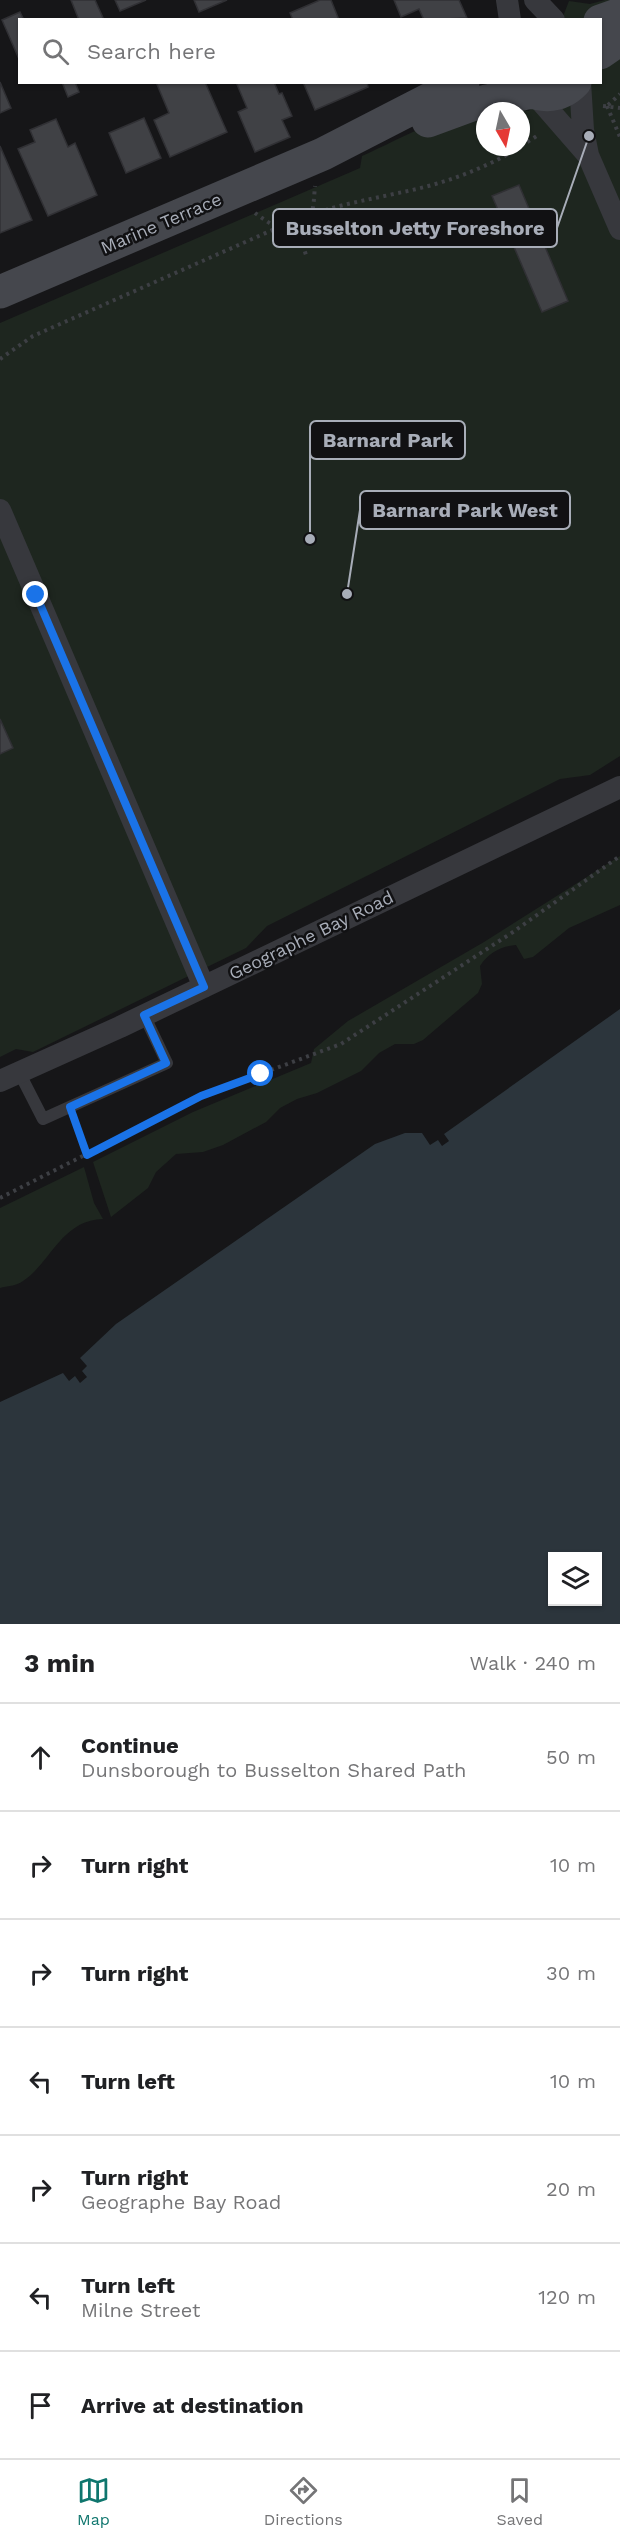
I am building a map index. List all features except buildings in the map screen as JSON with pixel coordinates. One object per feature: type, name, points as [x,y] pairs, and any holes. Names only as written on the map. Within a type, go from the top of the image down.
[{"type":"street","points":[[507,0],[510,18]]},
{"type":"street","points":[[535,0],[552,18]]},
{"type":"street","points":[[602,20],[620,14]]},
{"type":"street","points":[[602,52],[620,39]]},
{"type":"street","name":"Marine Terrace","points":[[0,292],[323,154],[459,84]]},
{"type":"street","name":"Marine Terrace","points":[[323,154],[477,103],[528,89],[555,94],[565,91],[573,84]]},
{"type":"street","points":[[580,84],[583,130],[588,155],[620,229]]},
{"type":"street","points":[[528,89],[588,155]]},
{"type":"street","points":[[0,510],[204,987]]},
{"type":"street","name":"Geographe Bay Road","points":[[10,1076],[204,987],[620,787]]},
{"type":"lane","points":[[10,1076],[43,1119],[70,1107],[166,1063],[144,1015]]},
{"type":"path","points":[[607,106],[620,94]]},
{"type":"path","points":[[607,106],[620,108]]},
{"type":"path","points":[[607,106],[620,137]]},
{"type":"path","points":[[229,194],[277,228],[298,230],[304,226],[311,215],[323,154]]},
{"type":"path","points":[[311,215],[366,198],[420,188],[465,174],[504,156]]},
{"type":"path","points":[[0,359],[33,336],[277,228]]},
{"type":"path","points":[[298,230],[306,255]]},
{"type":"path","points":[[0,1198],[201,1096],[342,1044],[513,932],[620,856]]},
{"type":"path","points":[[70,1107],[87,1155]]},
{"type":"shaded area","points":[[605,0],[620,0],[620,756],[590,775],[560,779],[267,926],[246,948],[33,1052],[16,1049],[0,1057],[0,323],[360,168],[362,156],[443,119],[465,112],[476,110],[476,156],[530,156],[530,108],[540,84],[602,84],[602,18],[562,18],[569,1],[590,4]]},
{"type":"shaded area","points":[[620,856],[620,905],[569,928],[533,957],[524,959],[516,945],[496,951],[480,966],[482,984],[478,993],[423,1040],[414,1044],[395,1044],[379,1053],[361,1071],[280,1108],[266,1122],[223,1145],[203,1152],[176,1154],[156,1172],[148,1188],[111,1217],[93,1162],[193,1112],[311,1063],[314,1049],[348,1021],[484,942]]},
{"type":"shaded area","points":[[620,1009],[620,1624],[0,1624],[0,1402],[63,1373],[69,1381],[75,1376],[80,1383],[87,1377],[82,1371],[87,1366],[80,1358],[116,1324],[375,1144],[405,1133],[422,1133],[430,1145],[438,1140],[442,1146],[449,1141],[444,1134]]},
{"type":"shaded area","points":[[84,1167],[94,1203],[103,1219],[89,1221],[77,1227],[66,1235],[41,1264],[20,1283],[0,1288],[0,1208]]},
{"type":"place","name":"Busselton Jetty Foreshore","points":[[589,136]]},
{"type":"place","name":"Barnard Park","points":[[310,539]]},
{"type":"place","name":"Barnard Park West","points":[[347,594]]},
{"type":"route","points":[[36,595],[204,987],[144,1015],[166,1063],[70,1107],[87,1155],[201,1096],[261,1074]]}]
